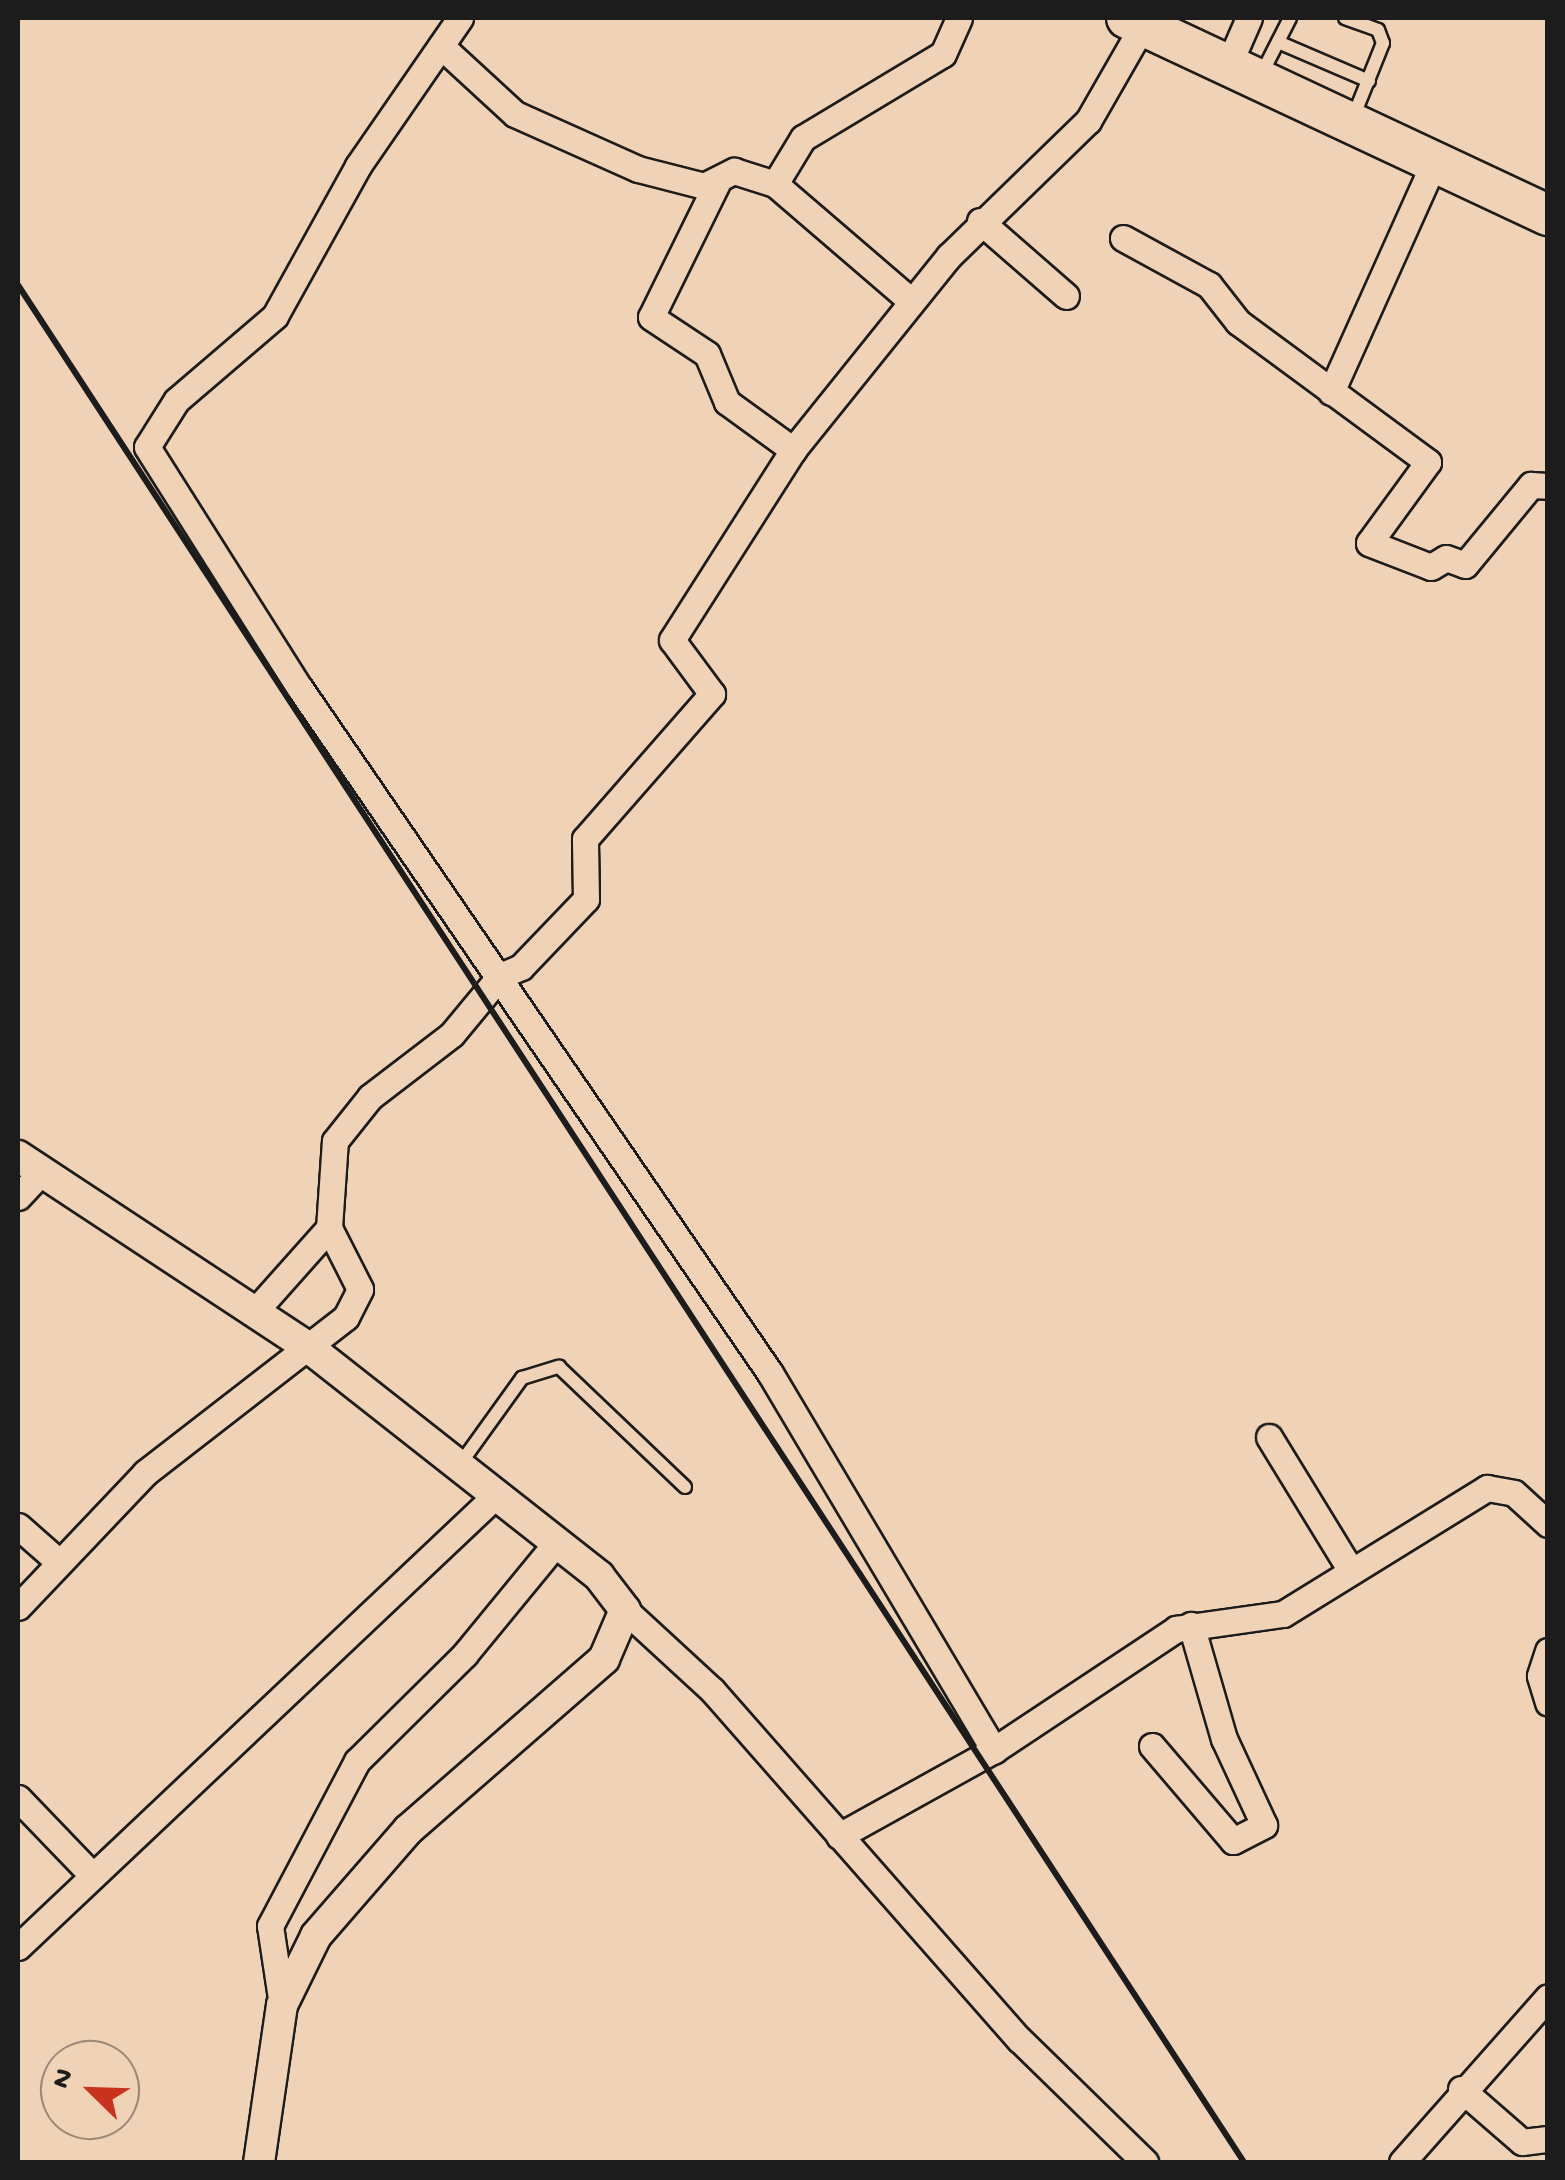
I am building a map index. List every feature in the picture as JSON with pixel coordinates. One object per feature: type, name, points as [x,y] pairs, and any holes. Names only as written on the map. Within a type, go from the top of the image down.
[{"type":"highway","points":[[1135,21],[1548,215]]},
{"type":"street","points":[[460,18],[358,166],[275,316],[183,394],[148,448],[298,688],[770,1373],[994,1750]]},
{"type":"street","points":[[775,184],[803,138],[943,54],[958,18]]},
{"type":"street","points":[[1244,73],[1249,18]]},
{"type":"street","points":[[18,1606],[145,1473],[312,1350],[360,1288],[329,1228],[328,1162],[341,1131],[452,1034],[500,976],[521,967],[586,899],[586,839],[712,694],[672,640],[793,450],[910,300],[980,221],[1088,121],[1135,21]]},
{"type":"street","points":[[441,46],[495,100],[540,127],[638,169],[717,184]]},
{"type":"street","points":[[1331,392],[1434,163]]},
{"type":"street","points":[[793,450],[727,402],[707,354],[651,316],[717,184],[737,171],[775,184],[910,300]]},
{"type":"street","points":[[980,221],[1066,296]]},
{"type":"street","points":[[1123,238],[1209,285],[1238,322],[1429,463],[1369,543],[1431,567],[1446,558],[1465,565],[1531,486],[1548,486]]},
{"type":"street","points":[[18,1197],[29,1164],[312,1350],[456,1470],[557,1542],[712,1690],[1020,2040],[1145,2162]]},
{"type":"street","points":[[256,1310],[329,1228]]},
{"type":"street","points":[[1269,1437],[1351,1571]]},
{"type":"street","points":[[840,1836],[994,1750],[1191,1625],[1283,1614],[1487,1488],[1514,1493],[1548,1524]]},
{"type":"street","points":[[18,1947],[492,1498]]},
{"type":"street","points":[[18,1526],[60,1562]]},
{"type":"street","points":[[259,2162],[282,2005],[270,1926],[357,1761],[465,1654],[557,1542]]},
{"type":"street","points":[[282,2005],[316,1936],[372,1865],[604,1659],[625,1610]]},
{"type":"street","points":[[1152,1746],[1233,1841],[1264,1825],[1224,1739],[1191,1625]]},
{"type":"street","points":[[1548,1651],[1540,1676],[1548,1703]]},
{"type":"street","points":[[18,1798],[93,1876]]},
{"type":"street","points":[[1402,2162],[1461,2089],[1548,1997]]},
{"type":"street","points":[[1461,2089],[1522,2142],[1548,2139]]},
{"type":"lane","points":[[1244,73],[1278,42],[1290,18]]},
{"type":"lane","points":[[1346,18],[1382,37],[1351,122]]},
{"type":"lane","points":[[1278,42],[1368,81]]},
{"type":"lane","points":[[456,1470],[522,1378],[559,1368],[685,1487]]},
{"type":"railway","points":[[18,285],[1244,2162]]}]
